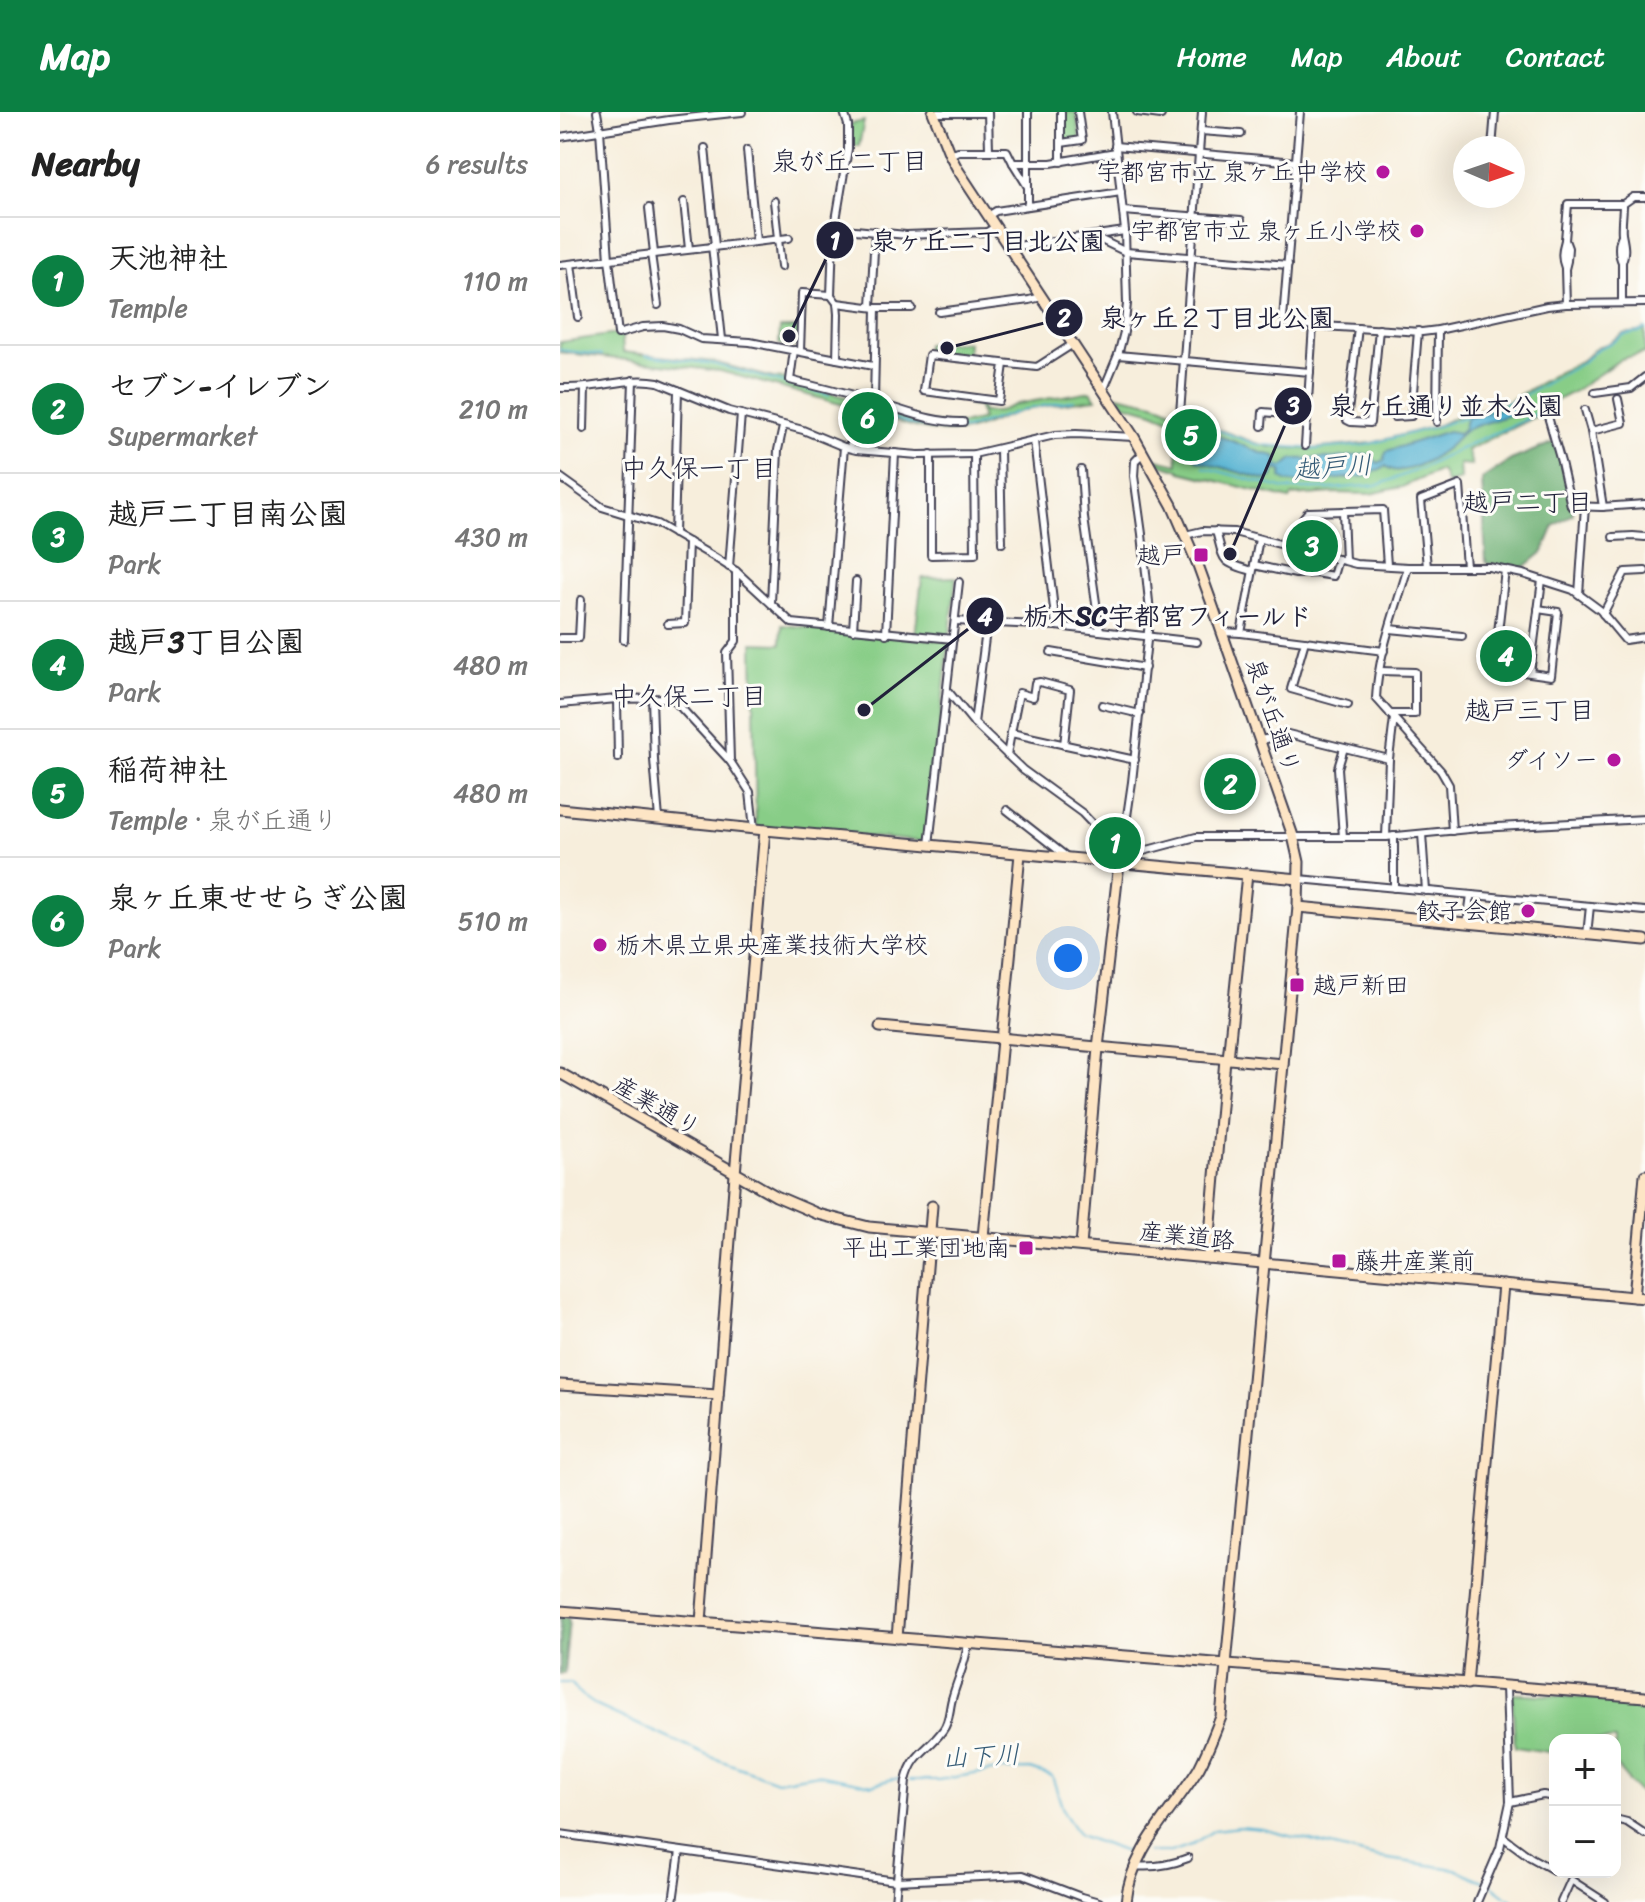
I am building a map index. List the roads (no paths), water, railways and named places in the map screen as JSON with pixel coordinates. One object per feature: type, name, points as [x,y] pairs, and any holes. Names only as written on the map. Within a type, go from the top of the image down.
[{"type":"street","points":[[597,112],[618,334],[643,327],[663,326],[701,339],[797,350],[873,366]]},
{"type":"street","points":[[560,137],[668,116],[742,112]]},
{"type":"street","points":[[837,359],[837,303],[831,295],[833,238],[848,149],[848,125],[844,112]]},
{"type":"street","points":[[933,113],[988,112],[989,150]]},
{"type":"street","points":[[1028,112],[1028,206]]},
{"type":"street","points":[[1061,112],[1061,162]]},
{"type":"street","points":[[1078,112],[1085,158]]},
{"type":"street","points":[[1103,391],[1118,355],[1127,304],[1125,231],[1112,112]]},
{"type":"street","points":[[1137,112],[1161,115],[1162,112]]},
{"type":"street","points":[[1180,414],[1202,112]]},
{"type":"street","points":[[1300,112],[1283,319],[1289,324],[1438,330],[1547,306],[1645,303]]},
{"type":"street","points":[[1493,136],[1495,112]]},
{"type":"street","name":"泉が丘通り","points":[[933,113],[950,155],[1134,437],[1172,505],[1223,632],[1297,849],[1298,907],[1221,1717],[1197,1770],[1143,1850],[1127,1885],[1126,1902]]},
{"type":"street","points":[[1201,131],[1241,134]]},
{"type":"street","points":[[1061,143],[1082,140]]},
{"type":"street","points":[[705,148],[722,339]]},
{"type":"street","points":[[1013,163],[1061,162],[1116,149],[1296,162]]},
{"type":"street","points":[[747,150],[756,241]]},
{"type":"street","points":[[950,155],[958,151],[1007,151],[1028,187]]},
{"type":"street","points":[[988,216],[996,211],[1121,192]]},
{"type":"street","points":[[1566,304],[1568,204],[1623,204],[1633,197],[1645,197]]},
{"type":"street","points":[[774,201],[781,267]]},
{"type":"street","points":[[684,202],[689,249]]},
{"type":"street","points":[[1622,303],[1623,204]]},
{"type":"street","points":[[649,208],[658,305]]},
{"type":"street","points":[[1123,211],[1241,220]]},
{"type":"street","points":[[835,228],[906,235],[987,232],[995,227]]},
{"type":"street","points":[[874,401],[875,231]]},
{"type":"street","points":[[1010,247],[1125,231]]},
{"type":"street","points":[[1093,236],[1126,252],[1288,265]]},
{"type":"street","points":[[560,265],[789,238]]},
{"type":"street","points":[[571,264],[578,317]]},
{"type":"street","points":[[831,295],[802,293],[797,350],[790,380],[874,401],[913,415],[963,422]]},
{"type":"street","points":[[939,312],[1042,297]]},
{"type":"street","points":[[837,303],[873,308],[912,308]]},
{"type":"street","points":[[1305,446],[1313,325]]},
{"type":"street","points":[[1358,328],[1347,420],[1370,423],[1379,329]]},
{"type":"street","points":[[1437,422],[1438,330]]},
{"type":"street","points":[[1394,417],[1411,416],[1418,331]]},
{"type":"street","points":[[1004,364],[999,401],[924,391],[929,355],[1037,367],[1073,344]]},
{"type":"street","points":[[1118,355],[1310,372]]},
{"type":"street","points":[[1595,393],[1631,388],[1645,377]]},
{"type":"street","points":[[624,640],[633,380]]},
{"type":"street","points":[[560,388],[585,388],[633,380],[658,382],[741,414],[803,430],[847,448],[895,453],[974,454],[1055,435],[1134,437]]},
{"type":"street","points":[[584,429],[585,388]]},
{"type":"street","points":[[674,534],[678,390]]},
{"type":"street","points":[[1591,431],[1623,423],[1618,399]]},
{"type":"street","points":[[1585,410],[1603,507]]},
{"type":"street","points":[[1262,426],[1263,412],[1307,416]]},
{"type":"street","points":[[1547,413],[1571,506],[1645,504]]},
{"type":"street","points":[[730,761],[727,653],[736,641],[732,569],[741,414]]},
{"type":"street","points":[[829,627],[847,448],[858,415]]},
{"type":"street","points":[[771,603],[778,450],[783,427]]},
{"type":"street","points":[[1034,441],[1056,626]]},
{"type":"street","points":[[1000,449],[1002,543]]},
{"type":"street","points":[[886,634],[895,453]]},
{"type":"street","points":[[1081,1246],[1098,1048],[1135,760],[1150,612],[1134,476],[1135,461],[1143,453]]},
{"type":"street","points":[[931,454],[931,555],[975,554],[974,454]]},
{"type":"street","points":[[1081,470],[1084,518],[1100,631]]},
{"type":"street","points":[[560,477],[602,507],[657,524],[732,569],[792,623],[953,639]]},
{"type":"street","points":[[1427,567],[1421,500],[1460,485],[1466,567]]},
{"type":"street","points":[[1579,594],[1585,506]]},
{"type":"street","points":[[1297,548],[1303,518],[1308,512],[1383,510],[1387,565]]},
{"type":"street","points":[[1216,531],[1227,563],[1296,574],[1333,576],[1342,560],[1343,511]]},
{"type":"street","points":[[1185,535],[1202,531],[1234,532],[1356,564],[1505,570],[1573,590],[1603,614],[1625,640],[1645,637]]},
{"type":"street","points":[[1613,537],[1645,537]]},
{"type":"street","points":[[1241,633],[1259,539]]},
{"type":"street","points":[[668,624],[685,623],[688,542]]},
{"type":"street","points":[[1408,567],[1384,651],[1376,698],[1441,771],[1449,785],[1452,831]]},
{"type":"street","points":[[1505,570],[1494,668],[1551,676],[1558,612],[1538,609]]},
{"type":"street","points":[[1603,614],[1625,572],[1645,571]]},
{"type":"street","points":[[1530,673],[1542,580]]},
{"type":"street","points":[[853,630],[856,581]]},
{"type":"street","points":[[929,845],[959,582]]},
{"type":"street","points":[[560,638],[579,638],[581,600]]},
{"type":"street","points":[[955,621],[1056,626],[1197,642]]},
{"type":"street","points":[[974,723],[987,623]]},
{"type":"street","points":[[1390,629],[1462,636]]},
{"type":"street","points":[[1223,632],[1384,651]]},
{"type":"street","points":[[1305,641],[1291,689],[1348,705]]},
{"type":"street","points":[[1051,652],[1145,668]]},
{"type":"street","points":[[1380,671],[1415,672],[1415,714],[1392,716]]},
{"type":"street","points":[[1007,755],[1019,693],[1033,697],[1035,683],[1040,682],[1070,690],[1064,745]]},
{"type":"street","points":[[947,690],[974,723],[1023,770],[1082,813],[1120,858]]},
{"type":"street","points":[[652,698],[659,819]]},
{"type":"street","points":[[560,704],[672,698],[730,761],[750,792],[760,829],[701,1622]]},
{"type":"street","points":[[617,699],[618,758]]},
{"type":"street","points":[[1102,705],[1140,714]]},
{"type":"street","points":[[1392,716],[1389,759],[1394,888]]},
{"type":"street","points":[[1011,733],[1135,760]]},
{"type":"street","points":[[1260,740],[1281,733],[1288,734],[1389,759]]},
{"type":"street","points":[[1343,837],[1338,768],[1344,748]]},
{"type":"street","points":[[560,809],[1020,854],[1120,858],[1247,874],[1645,911]]},
{"type":"street","points":[[1007,810],[1068,858]]},
{"type":"street","points":[[1120,858],[1196,837],[1390,837],[1645,819]]},
{"type":"street","points":[[1422,834],[1426,891]]},
{"type":"street","points":[[983,1237],[1020,854]]},
{"type":"street","points":[[1208,1258],[1247,874]]},
{"type":"street","points":[[1467,923],[1471,895]]},
{"type":"street","points":[[1587,935],[1590,906]]},
{"type":"street","points":[[1298,907],[1645,940]]},
{"type":"street","points":[[880,1027],[1283,1064]]},
{"type":"street","name":"産業通り","points":[[560,1073],[735,1174]]},
{"type":"street","name":"産業道路","points":[[735,1174],[790,1203],[869,1227],[1645,1298]]},
{"type":"street","points":[[1634,1297],[1645,1175]]},
{"type":"street","points":[[897,1638],[932,1206]]},
{"type":"street","points":[[1467,1684],[1503,1285]]},
{"type":"street","points":[[560,1385],[718,1395]]},
{"type":"street","points":[[560,1611],[1645,1697]]},
{"type":"street","points":[[895,1902],[909,1767],[947,1724],[968,1643]]},
{"type":"street","points":[[1477,1902],[1503,1837],[1510,1802],[1506,1687]]},
{"type":"street","points":[[1510,1802],[1549,1796]]},
{"type":"street","points":[[1621,1820],[1645,1834]]},
{"type":"street","points":[[560,1834],[896,1881],[1023,1875],[1099,1902]]},
{"type":"street","points":[[1503,1837],[1549,1867]]},
{"type":"street","points":[[673,1902],[680,1851]]},
{"type":"street","points":[[1135,1866],[1150,1867],[1188,1858]]},
{"type":"street","points":[[1568,1878],[1605,1902]]},
{"type":"street","points":[[1561,1902],[1571,1880]]},
{"type":"street","points":[[1585,1902],[1590,1892]]},
{"type":"water","points":[[1514,405],[1517,412],[1465,430],[1443,451],[1409,469],[1392,470],[1386,466],[1366,476],[1303,483],[1288,482],[1281,478],[1282,471],[1275,469],[1273,476],[1266,480],[1196,460],[1195,457],[1199,445],[1207,439],[1221,437],[1275,456],[1276,465],[1283,467],[1293,459],[1369,454],[1378,463],[1385,460],[1387,451],[1448,431],[1459,433],[1466,419]]},
{"type":"waterway","points":[[1195,426],[1206,426],[1256,444],[1317,449],[1366,445],[1438,426],[1518,399],[1582,363],[1597,349],[1623,335],[1645,329]]},
{"type":"waterway","points":[[560,350],[602,355]]},
{"type":"waterway","name":"越戸川","points":[[646,355],[713,364],[829,395]]},
{"type":"waterway","name":"越戸川","points":[[873,412],[915,425],[951,430],[966,429],[1023,410],[1074,400]]},
{"type":"waterway","name":"越戸川","points":[[1203,467],[1285,489],[1378,485],[1527,419],[1547,405]]},
{"type":"waterway","name":"山下川","points":[[560,1683],[571,1683],[597,1706],[708,1756],[777,1781],[818,1774],[873,1785],[903,1779]]},
{"type":"waterway","name":"山下川","points":[[910,1780],[938,1780],[998,1770],[1030,1769],[1052,1776],[1064,1813],[1079,1835],[1123,1851],[1136,1852]]},
{"type":"waterway","name":"山下川","points":[[1147,1852],[1171,1852],[1191,1845],[1214,1830],[1240,1827],[1262,1829],[1375,1857],[1455,1869],[1483,1881]]},
{"type":"waterway","name":"山下川","points":[[1489,1883],[1514,1902]]},
{"type":"place","name":"宇都宮市立 泉ヶ丘中学校","points":[[1383,172]]},
{"type":"place","name":"宇都宮市立 泉ヶ丘小学校","points":[[1417,231]]},
{"type":"place","name":"泉ヶ丘二丁目北公園","points":[[789,336]]},
{"type":"place","name":"泉ヶ丘２丁目北公園","points":[[947,348]]},
{"type":"place","name":"泉ヶ丘東せせらぎ公園","points":[[868,418]]},
{"type":"place","name":"稲荷神社","points":[[1191,435]]},
{"type":"place","name":"越戸二丁目南公園","points":[[1312,546]]},
{"type":"place","name":"泉ヶ丘通り並木公園","points":[[1230,554]]},
{"type":"place","name":"越戸","points":[[1201,555]]},
{"type":"place","name":"越戸3丁目公園","points":[[1506,656]]},
{"type":"place","name":"栃木SC宇都宮フィールド","points":[[864,710]]},
{"type":"place","name":"ダイソー","points":[[1614,760]]},
{"type":"place","name":"セブン-イレブン","points":[[1230,784]]},
{"type":"place","name":"天池神社","points":[[1115,843]]},
{"type":"place","name":"餃子会館","points":[[1528,911]]},
{"type":"place","name":"栃木県立県央産業技術大学校","points":[[600,945]]},
{"type":"place","name":"越戸新田","points":[[1297,985]]},
{"type":"place","name":"平出工業団地南","points":[[1026,1248]]},
{"type":"place","name":"藤井産業前","points":[[1339,1261]]},
{"type":"district","name":"泉が丘二丁目","points":[[850,161]]},
{"type":"district","name":"中久保一丁目","points":[[699,468]]},
{"type":"district","name":"越戸二丁目","points":[[1528,502]]},
{"type":"district","name":"中久保二丁目","points":[[689,696]]},
{"type":"district","name":"越戸三丁目","points":[[1530,710]]}]
